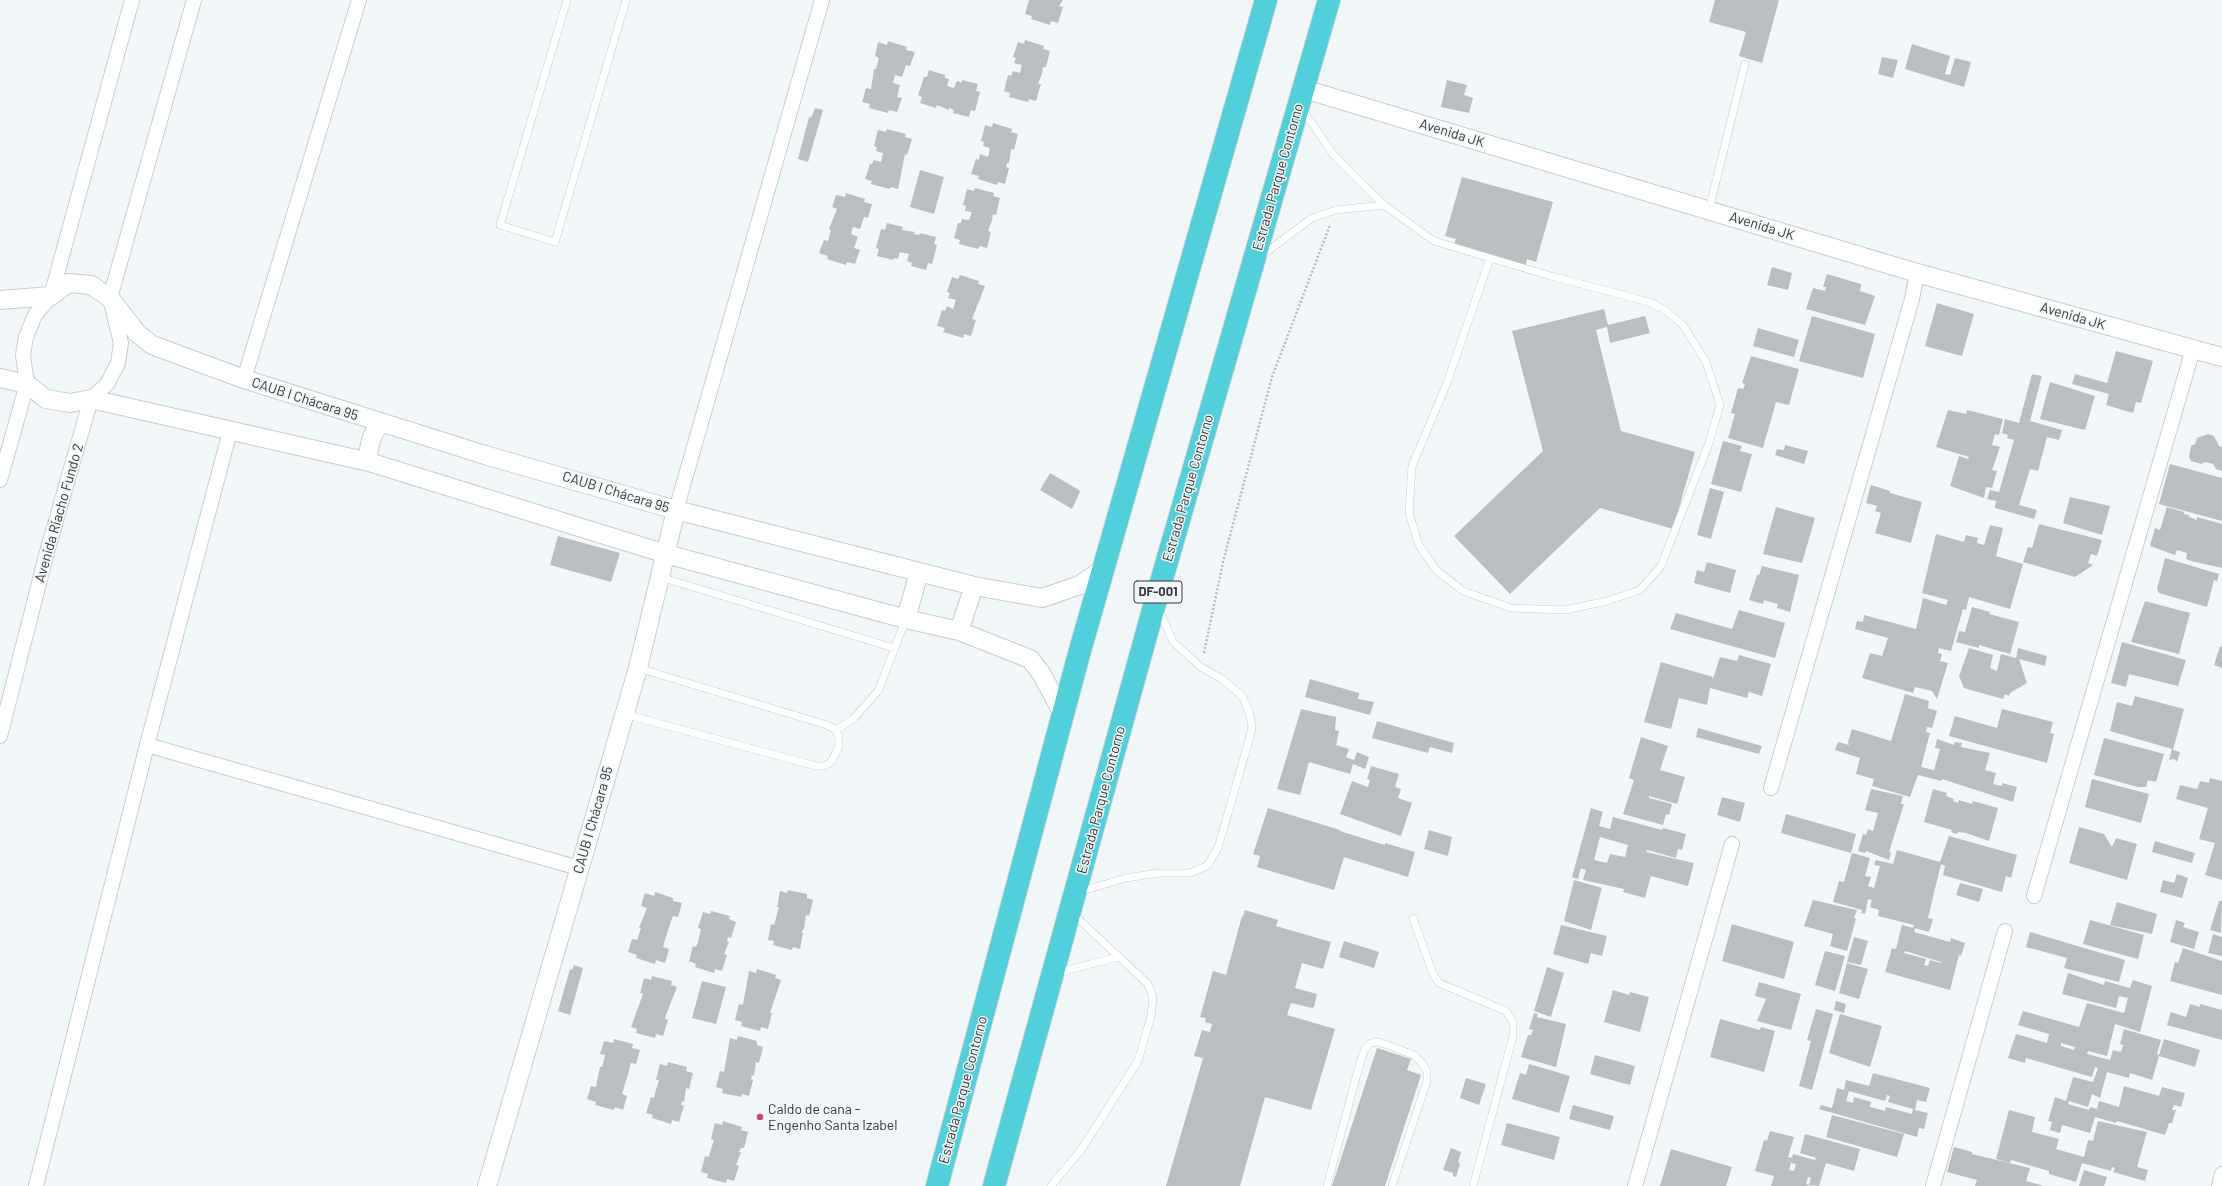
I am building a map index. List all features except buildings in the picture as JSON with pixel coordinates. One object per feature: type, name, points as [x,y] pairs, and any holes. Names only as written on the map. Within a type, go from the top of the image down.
[{"type":"highway","name":"Estrada Parque Contorno","points":[[938,1186],[1103,569],[1266,0]]},
{"type":"highway","name":"Estrada Parque Contorno","points":[[994,1186],[1155,603],[1329,0]]},
{"type":"street","points":[[0,480],[27,384],[23,355],[26,337],[35,315],[51,296],[132,0]]},
{"type":"street","points":[[91,399],[107,384],[118,363],[122,343],[110,298],[194,0]]},
{"type":"street","points":[[244,379],[360,0]]},
{"type":"street","points":[[822,0],[676,510],[974,586],[1042,598],[1080,584],[1103,569]]},
{"type":"street","name":"Avenida JK","points":[[1302,97],[1709,210],[1917,272],[2222,357]]},
{"type":"street","points":[[1771,788],[1912,299],[1917,272]]},
{"type":"street","name":"CAUB I Chácara 95","points":[[51,296],[68,283],[91,285],[110,298],[137,333],[152,345],[244,379],[382,423],[676,510],[638,668],[487,1186]]},
{"type":"street","points":[[0,300],[51,296]]},
{"type":"street","points":[[2034,896],[2193,349]]},
{"type":"street","points":[[0,378],[27,384],[46,399],[70,403],[91,399],[369,462],[666,554],[906,619],[959,631],[1030,659],[1041,673],[1063,714]]},
{"type":"street","name":"Avenida Riacho Fundo 2","points":[[0,736],[46,552],[91,399]]},
{"type":"street","points":[[369,462],[368,454],[371,440],[375,431],[382,423]]},
{"type":"street","points":[[36,1186],[147,745],[230,431]]},
{"type":"street","points":[[906,619],[919,572]]},
{"type":"street","points":[[959,631],[974,586]]},
{"type":"street","points":[[147,745],[579,868]]},
{"type":"street","points":[[1636,1186],[1732,844]]},
{"type":"street","points":[[1933,1186],[2005,931]]},
{"type":"street","points":[[2219,1186],[2222,1174]]},
{"type":"lane","points":[[566,0],[500,225],[555,242],[626,0]]},
{"type":"lane","points":[[1709,210],[1745,64]]},
{"type":"lane","points":[[1302,97],[1333,154],[1384,205],[1434,241],[1649,302],[1665,310],[1683,325],[1706,362],[1720,405],[1710,443],[1661,566],[1640,590],[1607,601],[1565,610],[1511,608],[1463,590],[1436,570],[1419,545],[1409,513],[1412,466],[1447,383],[1490,258]]},
{"type":"lane","points":[[1254,261],[1312,218],[1336,210],[1384,205]]},
{"type":"lane","points":[[660,576],[894,648]]},
{"type":"lane","points":[[1051,1186],[1081,1150],[1138,1061],[1151,1016],[1153,997],[1148,984],[1118,957],[1073,902],[1126,878],[1159,873],[1190,873],[1207,866],[1218,848],[1252,728],[1250,714],[1242,696],[1222,679],[1201,668],[1173,642],[1155,603]]},
{"type":"lane","points":[[836,730],[854,718],[878,691],[906,619]]},
{"type":"lane","points":[[624,714],[816,766],[824,766],[832,762],[839,747],[839,738],[836,730],[827,725],[638,668]]},
{"type":"lane","points":[[1413,918],[1433,974],[1439,983],[1506,1011],[1513,1022],[1513,1036],[1473,1186]]},
{"type":"lane","points":[[1053,974],[1118,957]]},
{"type":"lane","points":[[1327,1186],[1361,1060],[1366,1049],[1371,1043],[1379,1042],[1414,1055],[1427,1071],[1427,1081],[1392,1186]]},
{"type":"path","points":[[1201,668],[1222,562],[1272,377],[1336,210]]},
{"type":"place","name":"Caldo de cana - Engenho Santa Izabel","points":[[760,1117]]}]
